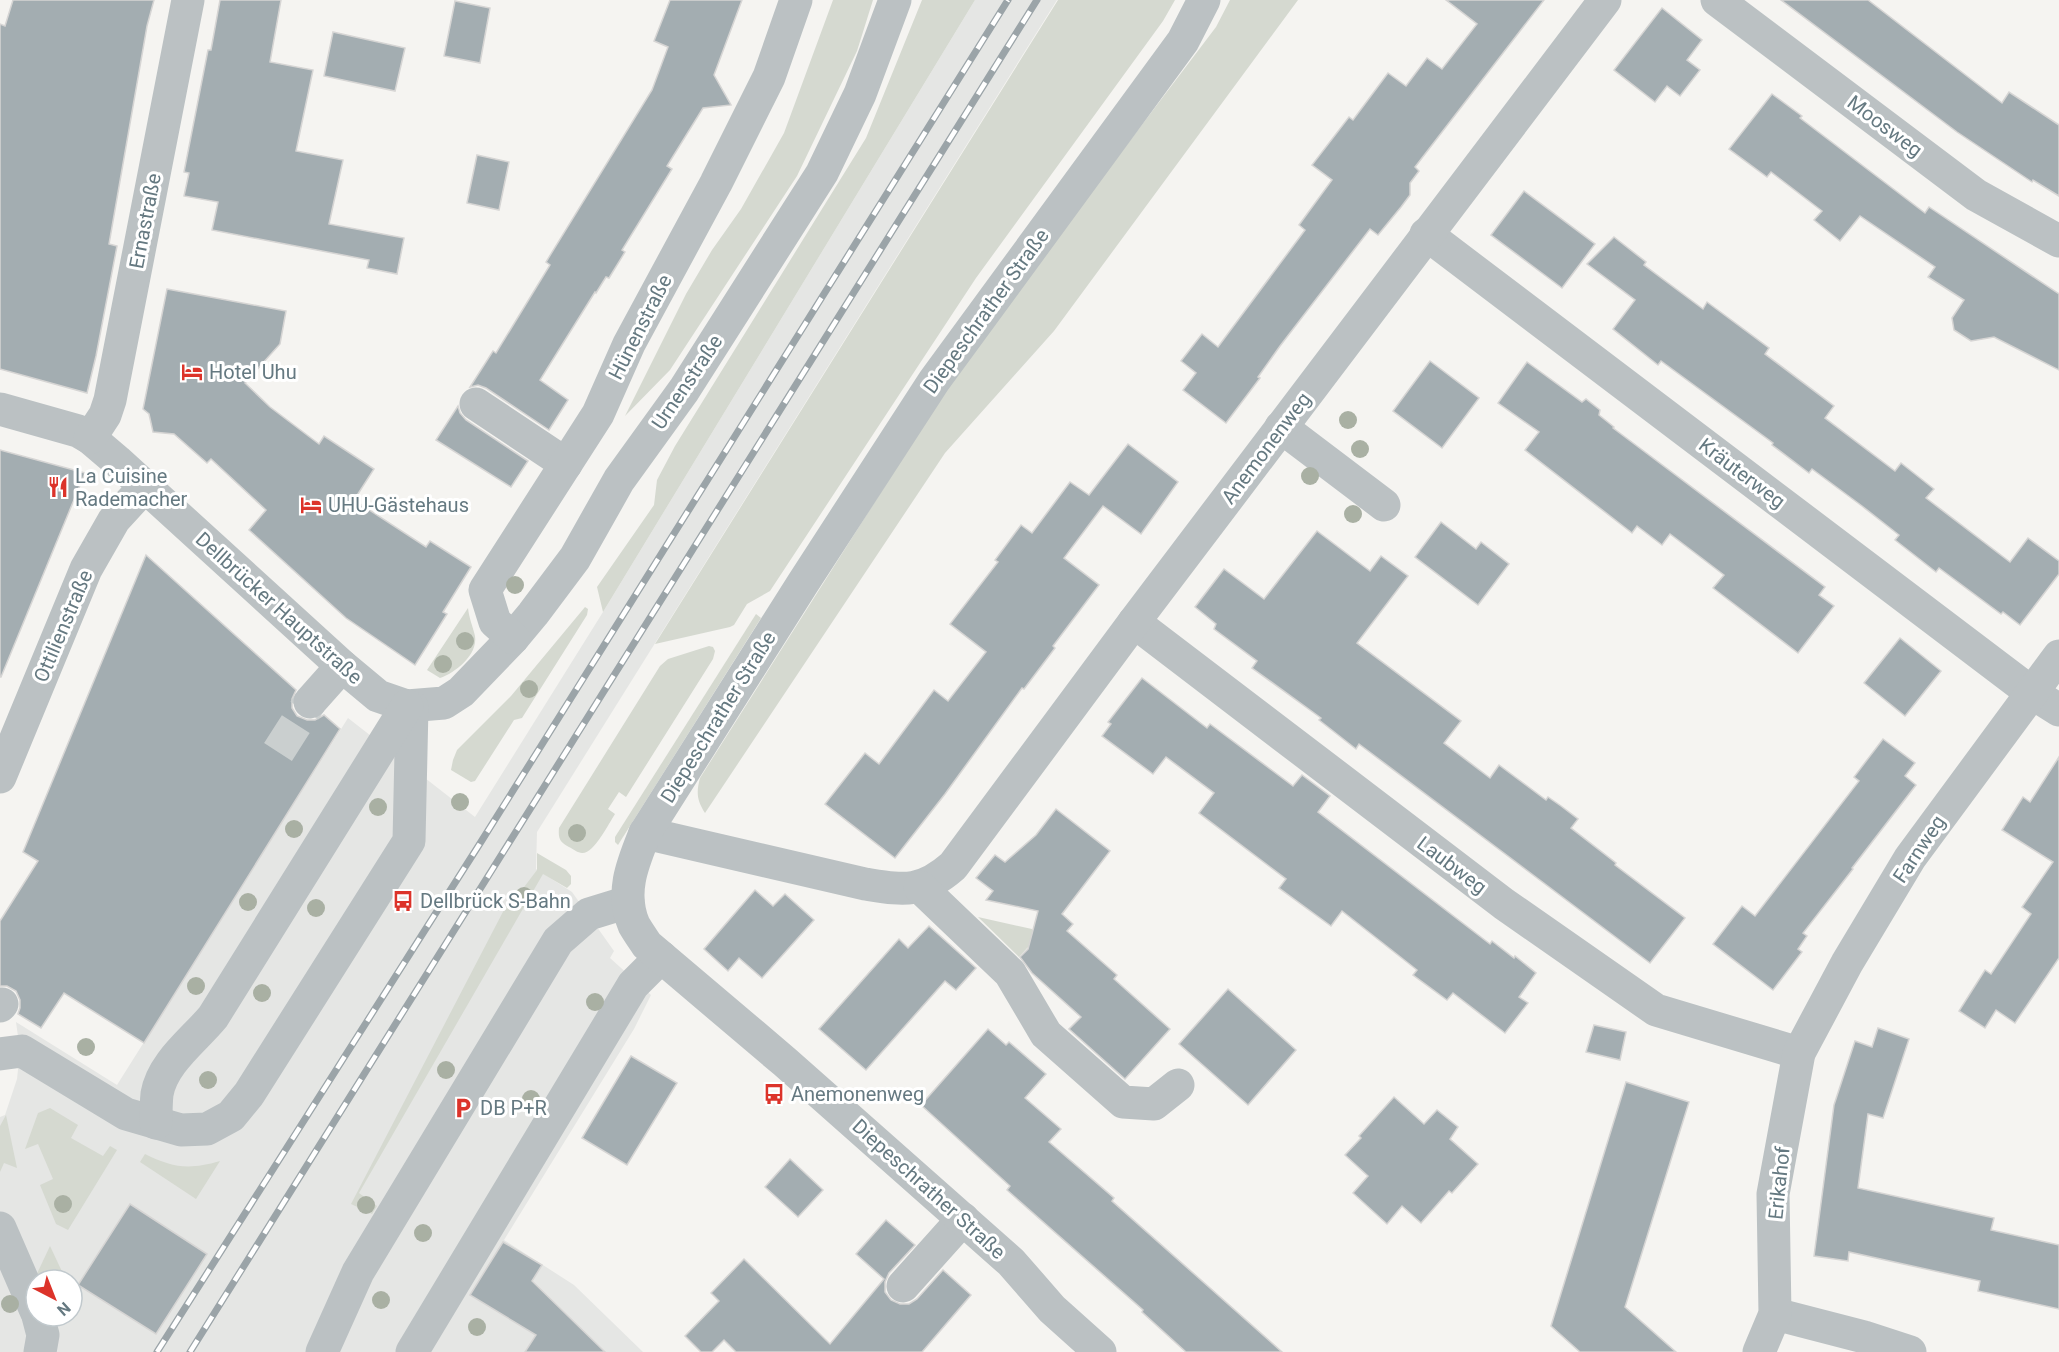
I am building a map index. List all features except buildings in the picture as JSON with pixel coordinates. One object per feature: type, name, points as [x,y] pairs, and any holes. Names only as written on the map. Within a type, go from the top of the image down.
[{"type":"street","name":"Ernastraße","points":[[90,438],[105,415],[110,400],[188,0]]},
{"type":"street","name":"Hünenstraße","points":[[513,638],[495,622],[485,590],[598,414],[629,344],[716,183],[769,77],[796,0]]},
{"type":"street","name":"Urnenstraße","points":[[410,707],[444,703],[461,692],[513,638],[575,558],[619,480],[684,390],[822,173],[860,94],[895,0]]},
{"type":"street","name":"Diepeschrather Straße","points":[[1100,1352],[1052,1309],[1011,1262],[785,1062],[647,945],[634,925],[628,902],[630,873],[645,832],[934,381],[1182,41],[1204,0]]},
{"type":"street","name":"Anemonenweg","points":[[645,832],[865,884],[899,889],[920,887],[938,879],[952,866],[1426,234],[1605,0]]},
{"type":"street","name":"Moosweg","points":[[1717,0],[1976,195],[2059,241]]},
{"type":"street","name":"Kräuterweg","points":[[1426,234],[2046,701]]},
{"type":"street","points":[[476,404],[566,464]]},
{"type":"street","name":"Dellbrücker Hauptstraße","points":[[0,409],[78,431],[90,438],[342,666],[378,696],[410,707]]},
{"type":"street","points":[[1281,427],[1384,505]]},
{"type":"street","name":"Ottilienstraße","points":[[0,777],[86,569],[114,520],[145,486]]},
{"type":"street","name":"Laubweg","points":[[1134,622],[1504,904],[1656,1011],[1798,1053]]},
{"type":"street","name":"Farnweg","points":[[1798,1053],[1847,963],[1910,858],[2046,701],[2059,656]]},
{"type":"street","points":[[310,702],[342,666]]},
{"type":"street","points":[[0,1054],[22,1051],[126,1114],[181,1130],[207,1129],[231,1116],[249,1094],[409,841],[410,707]]},
{"type":"street","points":[[156,1123],[157,1092],[170,1064],[213,1017],[410,707]]},
{"type":"street","points":[[920,887],[1010,973],[1046,1034],[1123,1102],[1154,1104],[1178,1085]]},
{"type":"street","points":[[322,1352],[358,1272],[558,941],[589,914],[628,902]]},
{"type":"street","points":[[412,1352],[633,985],[661,957]]},
{"type":"street","name":"Erikahof","points":[[1759,1352],[1775,1314],[1773,1194],[1798,1053]]},
{"type":"street","points":[[903,1286],[963,1219]]},
{"type":"street","points":[[0,1228],[24,1284]]},
{"type":"street","points":[[1775,1314],[1864,1337],[1910,1352]]},
{"type":"street","points":[[40,1352],[43,1335],[41,1328]]},
{"type":"shaded area","points":[[833,0],[873,0],[857,51],[797,176],[670,370],[625,416],[686,294],[712,250],[741,209],[784,133]]},
{"type":"shaded area","points":[[922,0],[975,0],[603,612],[597,587],[654,505],[657,480],[675,446],[866,138]]},
{"type":"shaded area","points":[[975,0],[1057,0],[537,832],[536,869],[572,892],[614,951],[610,958],[651,995],[634,1029],[504,1240],[574,1285],[643,1352],[0,1352],[0,1117],[5,1115],[17,1079],[20,1051],[16,1022],[117,1085],[348,718],[475,817],[603,612]]},
{"type":"shaded area","points":[[1058,0],[1175,0],[1163,21],[976,278],[770,591],[747,604],[734,625],[730,627],[655,644]]},
{"type":"shaded area","points":[[1230,0],[1298,0],[1054,331],[945,453],[705,813],[698,796],[700,778],[969,353],[1216,27]]},
{"type":"shaded area","points":[[585,607],[588,609],[587,615],[522,718],[514,720],[475,781],[471,782],[451,770],[457,750],[511,696]]},
{"type":"shaded area","points":[[468,608],[475,636],[473,650],[458,668],[440,678],[427,670]]},
{"type":"shaded area","points":[[756,614],[761,618],[618,845],[615,837]]},
{"type":"shaded area","points":[[709,646],[715,651],[713,659],[626,797],[619,792],[608,809],[615,814],[601,837],[587,852],[577,852],[560,840],[559,828],[660,666],[668,659]]},
{"type":"shaded area","points":[[537,853],[566,870],[571,876],[571,884],[567,888],[543,874],[359,1193],[377,1206],[372,1214],[351,1204],[506,906],[515,899],[537,870]]},
{"type":"shaded area","points":[[978,917],[1032,929],[1033,932],[1040,934],[1019,957]]},
{"type":"shaded area","points":[[50,1108],[78,1125],[71,1138],[103,1156],[110,1146],[117,1150],[68,1230],[56,1224],[40,1185],[53,1179],[38,1144],[25,1149],[38,1113]]},
{"type":"shaded area","points":[[6,1115],[17,1168],[4,1163],[0,1172],[0,1126]]},
{"type":"shaded area","points":[[145,1154],[181,1166],[199,1166],[220,1161],[196,1199],[140,1162]]},
{"type":"shaded area","points":[[50,1246],[60,1268],[40,1268]]},
{"type":"tunnel","points":[[278,752],[310,702]]},
{"type":"railway","points":[[157,1352],[479,845],[1008,0]]},
{"type":"railway","points":[[190,1352],[1037,0]]},
{"type":"place","name":"Hotel Uhu","points":[[192,372]]},
{"type":"place","name":"La Cuisine Rademacher","points":[[58,487]]},
{"type":"place","name":"UHU-Gästehaus","points":[[311,505]]},
{"type":"place","name":"Dellbrück S-Bahn","points":[[403,901]]},
{"type":"place","name":"Anemonenweg","points":[[774,1094]]},
{"type":"place","name":"DB P+R","points":[[463,1108]]}]
